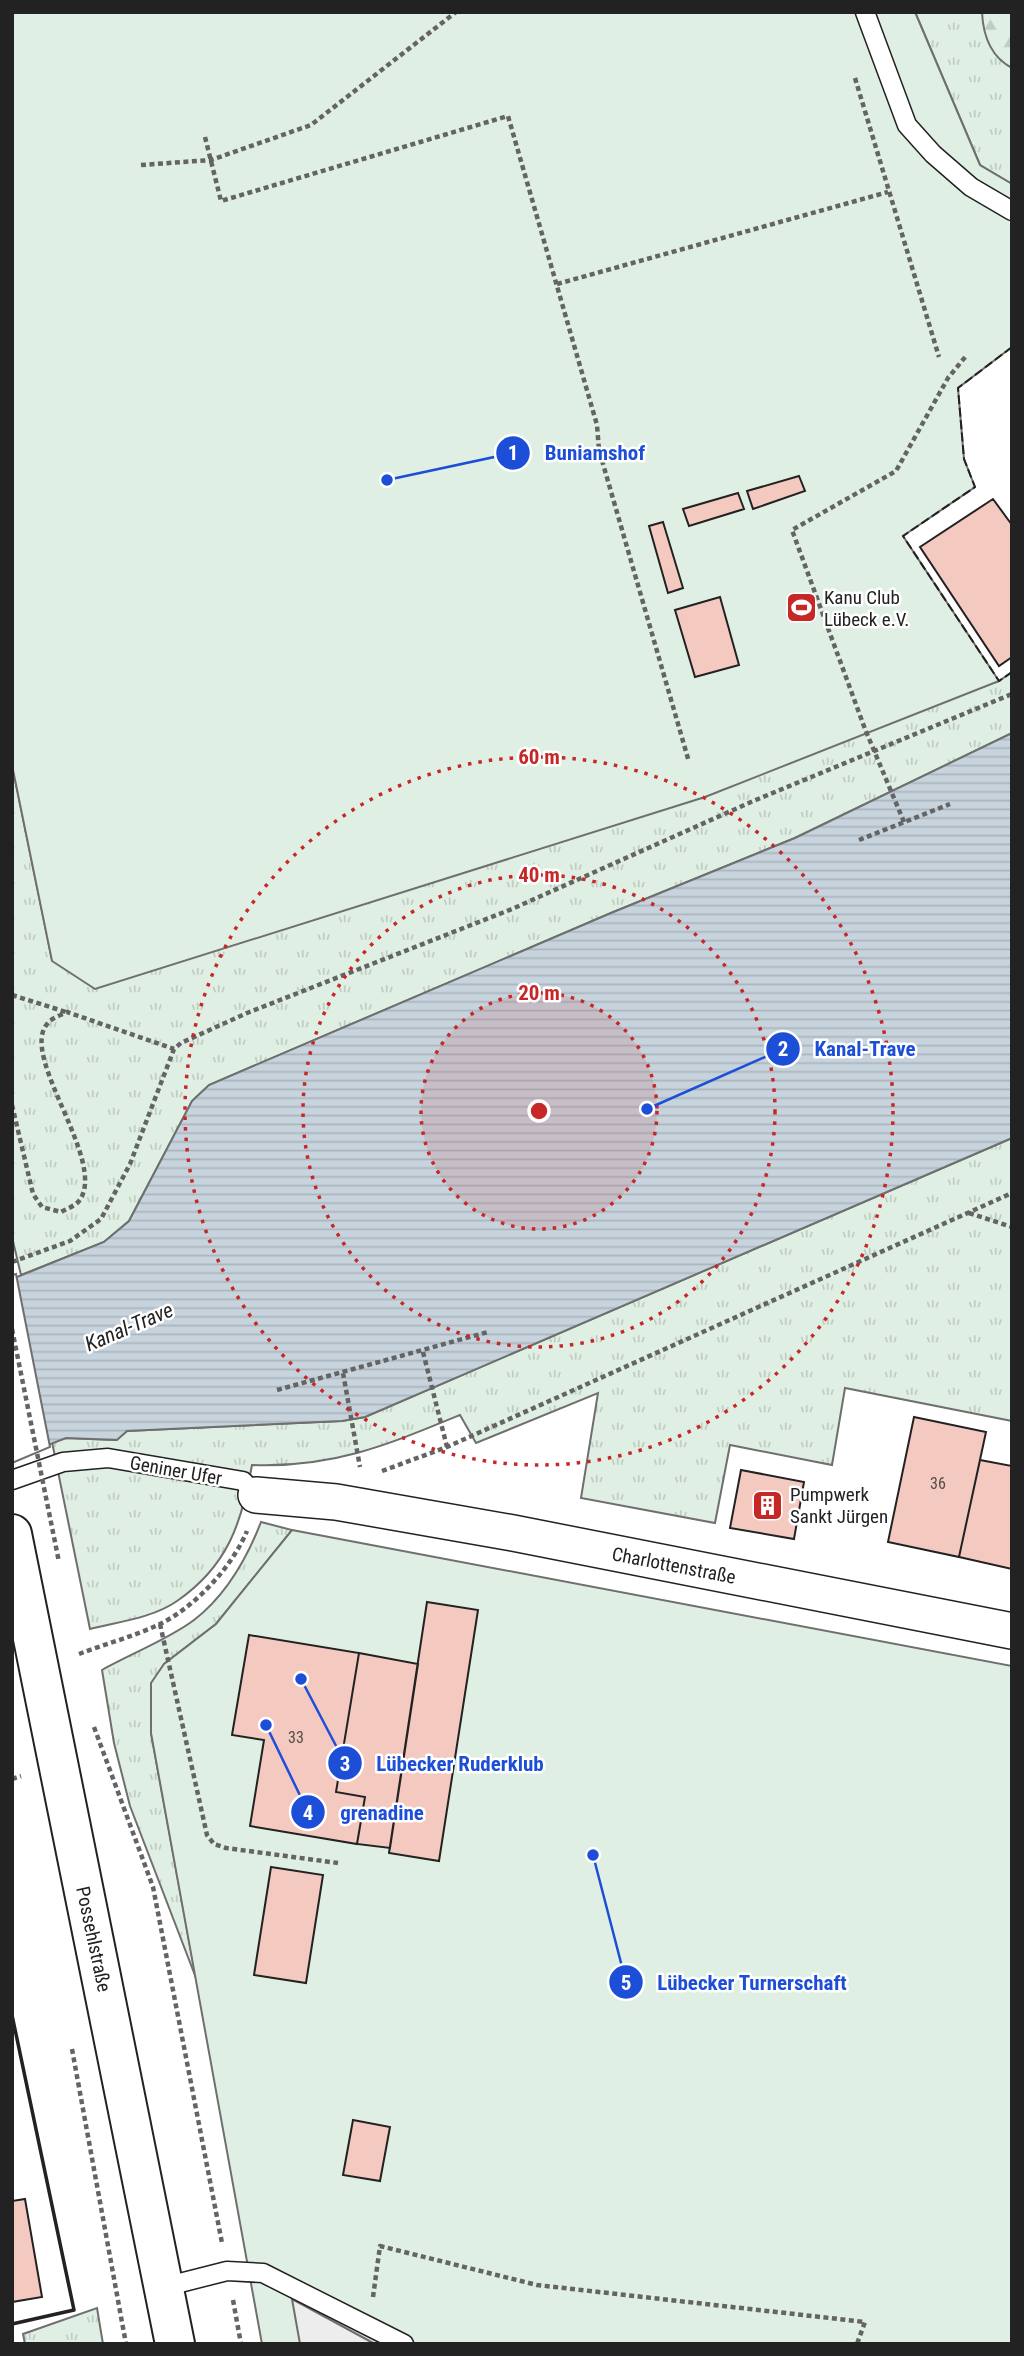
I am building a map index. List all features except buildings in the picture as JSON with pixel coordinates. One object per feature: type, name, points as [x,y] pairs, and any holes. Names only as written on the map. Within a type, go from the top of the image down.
[{"type":"main road","name":"Possehlstraße","points":[[15,1551],[175,2344]]},
{"type":"street","name":"Geniner Ufer","points":[[256,1495],[336,1502]]},
{"type":"street","name":"Charlottenstraße","points":[[336,1502],[513,1533],[1012,1631]]},
{"type":"lane","points":[[865,12],[907,125],[933,154],[971,187],[1012,211]]},
{"type":"lane","name":"Geniner Ufer","points":[[12,1480],[63,1462],[108,1458],[243,1481],[256,1495]]},
{"type":"lane","points":[[164,2287],[227,2271],[262,2273],[404,2344]]},
{"type":"path","points":[[141,165],[211,160],[311,125],[456,12]]},
{"type":"path","points":[[855,75],[939,357]]},
{"type":"path","points":[[205,137],[221,201],[508,116],[597,425],[599,450],[690,762]]},
{"type":"path","points":[[557,284],[888,192]]},
{"type":"path","points":[[904,822],[792,530],[896,471],[948,378],[967,356]]},
{"type":"path","points":[[12,1262],[70,1241],[101,1219],[130,1164],[174,1049],[247,1013],[512,909],[751,802],[1012,694]]},
{"type":"path","points":[[859,840],[950,804]]},
{"type":"path","points":[[12,995],[174,1049]]},
{"type":"path","points":[[12,1105],[33,1195],[41,1207],[61,1212],[78,1202],[86,1185],[84,1166],[43,1057],[40,1038],[48,1022],[67,1013]]},
{"type":"path","points":[[372,1474],[447,1447],[1012,1194]]},
{"type":"path","points":[[968,1213],[1012,1227]]},
{"type":"path","points":[[12,1329],[59,1562]]},
{"type":"path","points":[[276,1390],[423,1352],[488,1332]]},
{"type":"path","points":[[423,1352],[447,1447]]},
{"type":"path","points":[[343,1373],[362,1478]]},
{"type":"path","points":[[81,1665],[79,1654],[160,1624],[181,1611],[239,1549],[256,1495]]},
{"type":"path","points":[[160,1624],[207,1835],[214,1844],[226,1848],[338,1863]]},
{"type":"path","points":[[92,1723],[153,1887],[241,2344]]},
{"type":"path","points":[[12,1779],[22,1775],[24,1788]]},
{"type":"path","points":[[71,2042],[126,2344]]},
{"type":"path","points":[[369,2327],[380,2246],[537,2285],[865,2322],[857,2344]]},
{"type":"green space","points":[[12,12],[915,12],[980,165],[1012,184],[1012,347],[958,388],[964,459],[975,487],[903,536],[999,681],[705,797],[95,989],[52,961],[12,765]]},
{"type":"green space","points":[[915,12],[1012,12],[1012,184],[980,165]]},
{"type":"green space","points":[[982,12],[1012,12],[1012,68],[994,52],[984,29]]},
{"type":"green space","points":[[1012,672],[1012,733],[795,838],[611,913],[209,1085],[192,1101],[129,1221],[104,1242],[21,1275],[12,1237],[12,765],[52,960],[999,681]]},
{"type":"green space","points":[[1012,1138],[1012,1421],[845,1388],[832,1465],[730,1445],[715,1523],[581,1498],[598,1393],[476,1443],[460,1415],[359,1452],[308,1463],[252,1465],[237,1524],[221,1558],[209,1573],[167,1607],[90,1629],[52,1442],[66,1438],[116,1440],[127,1431],[342,1421],[365,1417]]},
{"type":"green space","points":[[261,1522],[292,1530],[216,1624],[164,1664],[151,1733],[196,1978],[130,1806],[114,1743],[102,1670],[173,1634],[216,1600],[234,1576]]},
{"type":"green space","points":[[292,1530],[1012,1666],[1012,2344],[262,2344],[151,1733],[151,1683],[164,1664],[216,1624]]},
{"type":"green space","points":[[97,2308],[103,2344],[25,2344],[23,2334]]},
{"type":"shaded area","points":[[292,2299],[375,2344],[300,2344]]},
{"type":"water","points":[[1012,733],[1012,1138],[365,1417],[342,1421],[127,1431],[117,1440],[66,1438],[12,1459],[12,1279],[104,1242],[129,1221],[192,1101],[209,1085],[611,913],[795,838]]},
{"type":"pier","points":[[16,1274],[50,1447],[12,1463],[12,1275]]},
{"type":"fence","points":[[1012,347],[958,388],[964,459],[975,487],[903,536],[999,681],[1012,672]]},
{"type":"wall","points":[[12,2015],[74,2310],[12,2324]]},
{"type":"place","name":"Buniamshof","points":[[387,480]]},
{"type":"place","name":"Kanu Club Lübeck e.V.","points":[[801,608]]},
{"type":"place","name":"Kanal-Trave","points":[[647,1109]]},
{"type":"place","name":"Pumpwerk Sankt Jürgen","points":[[767,1505]]},
{"type":"place","name":"Lübecker Ruderklub","points":[[301,1679]]},
{"type":"place","name":"grenadine","points":[[266,1725]]},
{"type":"place","name":"Lübecker Turnerschaft","points":[[593,1855]]}]
